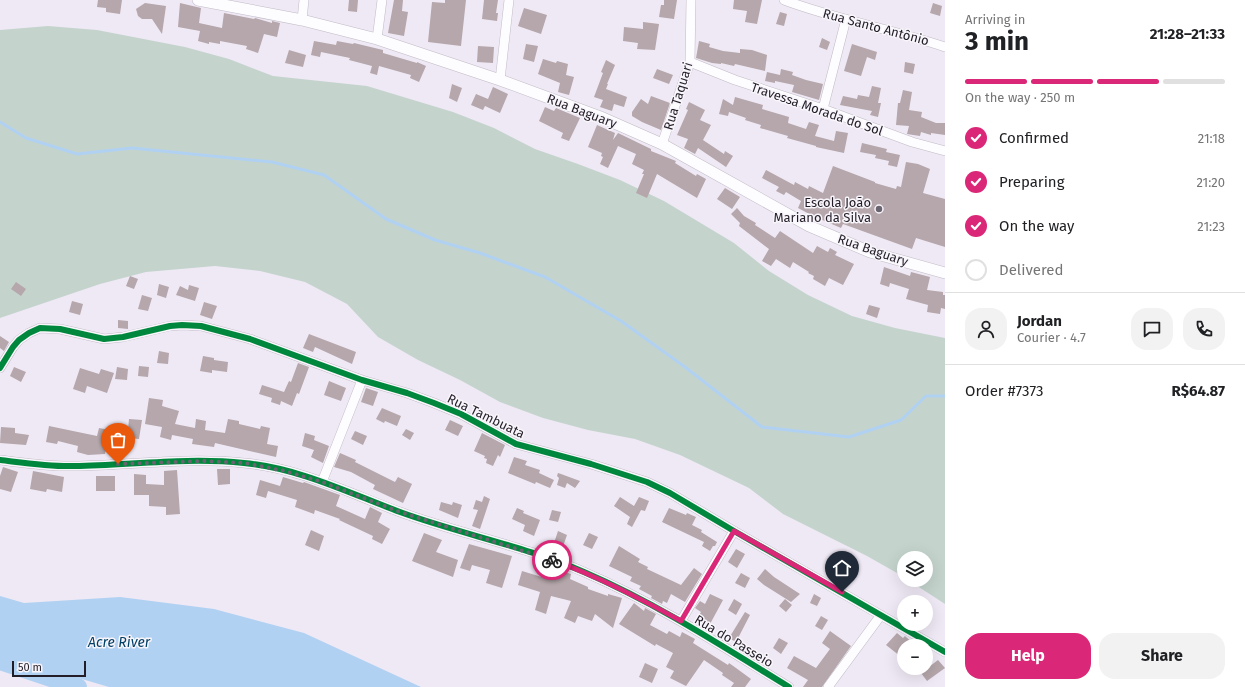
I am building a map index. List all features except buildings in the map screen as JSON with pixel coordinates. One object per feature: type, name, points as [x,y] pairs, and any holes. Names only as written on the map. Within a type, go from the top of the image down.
[{"type":"street","name":"Rua Baguary","points":[[198,0],[302,20],[377,39],[500,80],[603,118],[662,144],[809,226],[870,252],[945,273]]},
{"type":"street","points":[[302,20],[304,0]]},
{"type":"street","points":[[377,39],[382,0]]},
{"type":"street","points":[[500,80],[509,0]]},
{"type":"street","name":"Rua Taquari","points":[[662,144],[690,62],[691,0]]},
{"type":"street","name":"Rua Santo Antônio","points":[[784,0],[808,9],[921,39],[945,47]]},
{"type":"street","points":[[823,109],[846,19]]},
{"type":"street","name":"Travessa Morada do Sol","points":[[690,62],[735,80],[823,109],[912,142],[945,151]]},
{"type":"street","name":"Rua Tambuata","points":[[0,368],[12,347],[29,333],[40,328],[60,329],[104,339],[123,337],[170,326],[186,325],[201,326],[250,339],[362,380],[407,393],[434,403],[461,414],[516,444],[621,472],[647,482],[670,493],[945,652]]},
{"type":"street","points":[[322,482],[362,380]]},
{"type":"street","name":"Rua do Passeio","points":[[0,460],[73,466],[202,461],[245,463],[285,471],[322,482],[400,512],[542,556],[583,571],[625,591],[681,621],[789,687]]},
{"type":"street","points":[[681,621],[734,531]]},
{"type":"street","points":[[828,687],[881,615]]},
{"type":"shaded area","points":[[48,26],[97,30],[185,47],[229,59],[273,76],[367,86],[453,112],[494,128],[535,149],[620,180],[664,201],[734,243],[769,271],[808,295],[852,316],[895,328],[945,338],[945,604],[919,587],[933,587],[933,551],[897,551],[897,573],[867,556],[783,514],[749,488],[680,455],[635,439],[588,430],[543,418],[500,402],[460,380],[418,360],[378,337],[347,304],[305,282],[260,271],[215,266],[146,272],[100,284],[0,318],[0,30]]},
{"type":"water","name":"Acre River","points":[[0,596],[24,603],[120,597],[214,609],[304,633],[421,687],[109,687],[0,655]]},
{"type":"waterway","points":[[0,122],[26,138],[77,154],[132,148],[272,162],[324,175],[386,219],[435,240],[480,253],[545,277],[621,321],[685,367],[762,427],[849,437],[901,420],[926,396],[945,396]]},
{"type":"waterway","name":"Acre River","points":[[0,661],[78,687]]},
{"type":"cycle path","points":[[0,368],[19,340],[40,328],[60,329],[104,339],[123,337],[170,326],[182,325],[201,326],[250,339],[362,380],[407,393],[434,403],[461,414],[516,444],[591,464],[647,482],[670,493],[945,652]]},
{"type":"cycle path","points":[[0,460],[66,466],[181,461],[223,461],[284,470],[324,482],[423,520],[516,547],[584,572],[663,611],[789,687]]},
{"type":"way so far","points":[[118,464],[202,461],[245,463],[285,471],[322,482],[400,512],[552,560]]},
{"type":"place","name":"Escola João Mariano da Silva","points":[[879,209]]},
{"type":"route","points":[[552,560],[583,571],[625,591],[681,621],[734,531],[842,592]]}]
